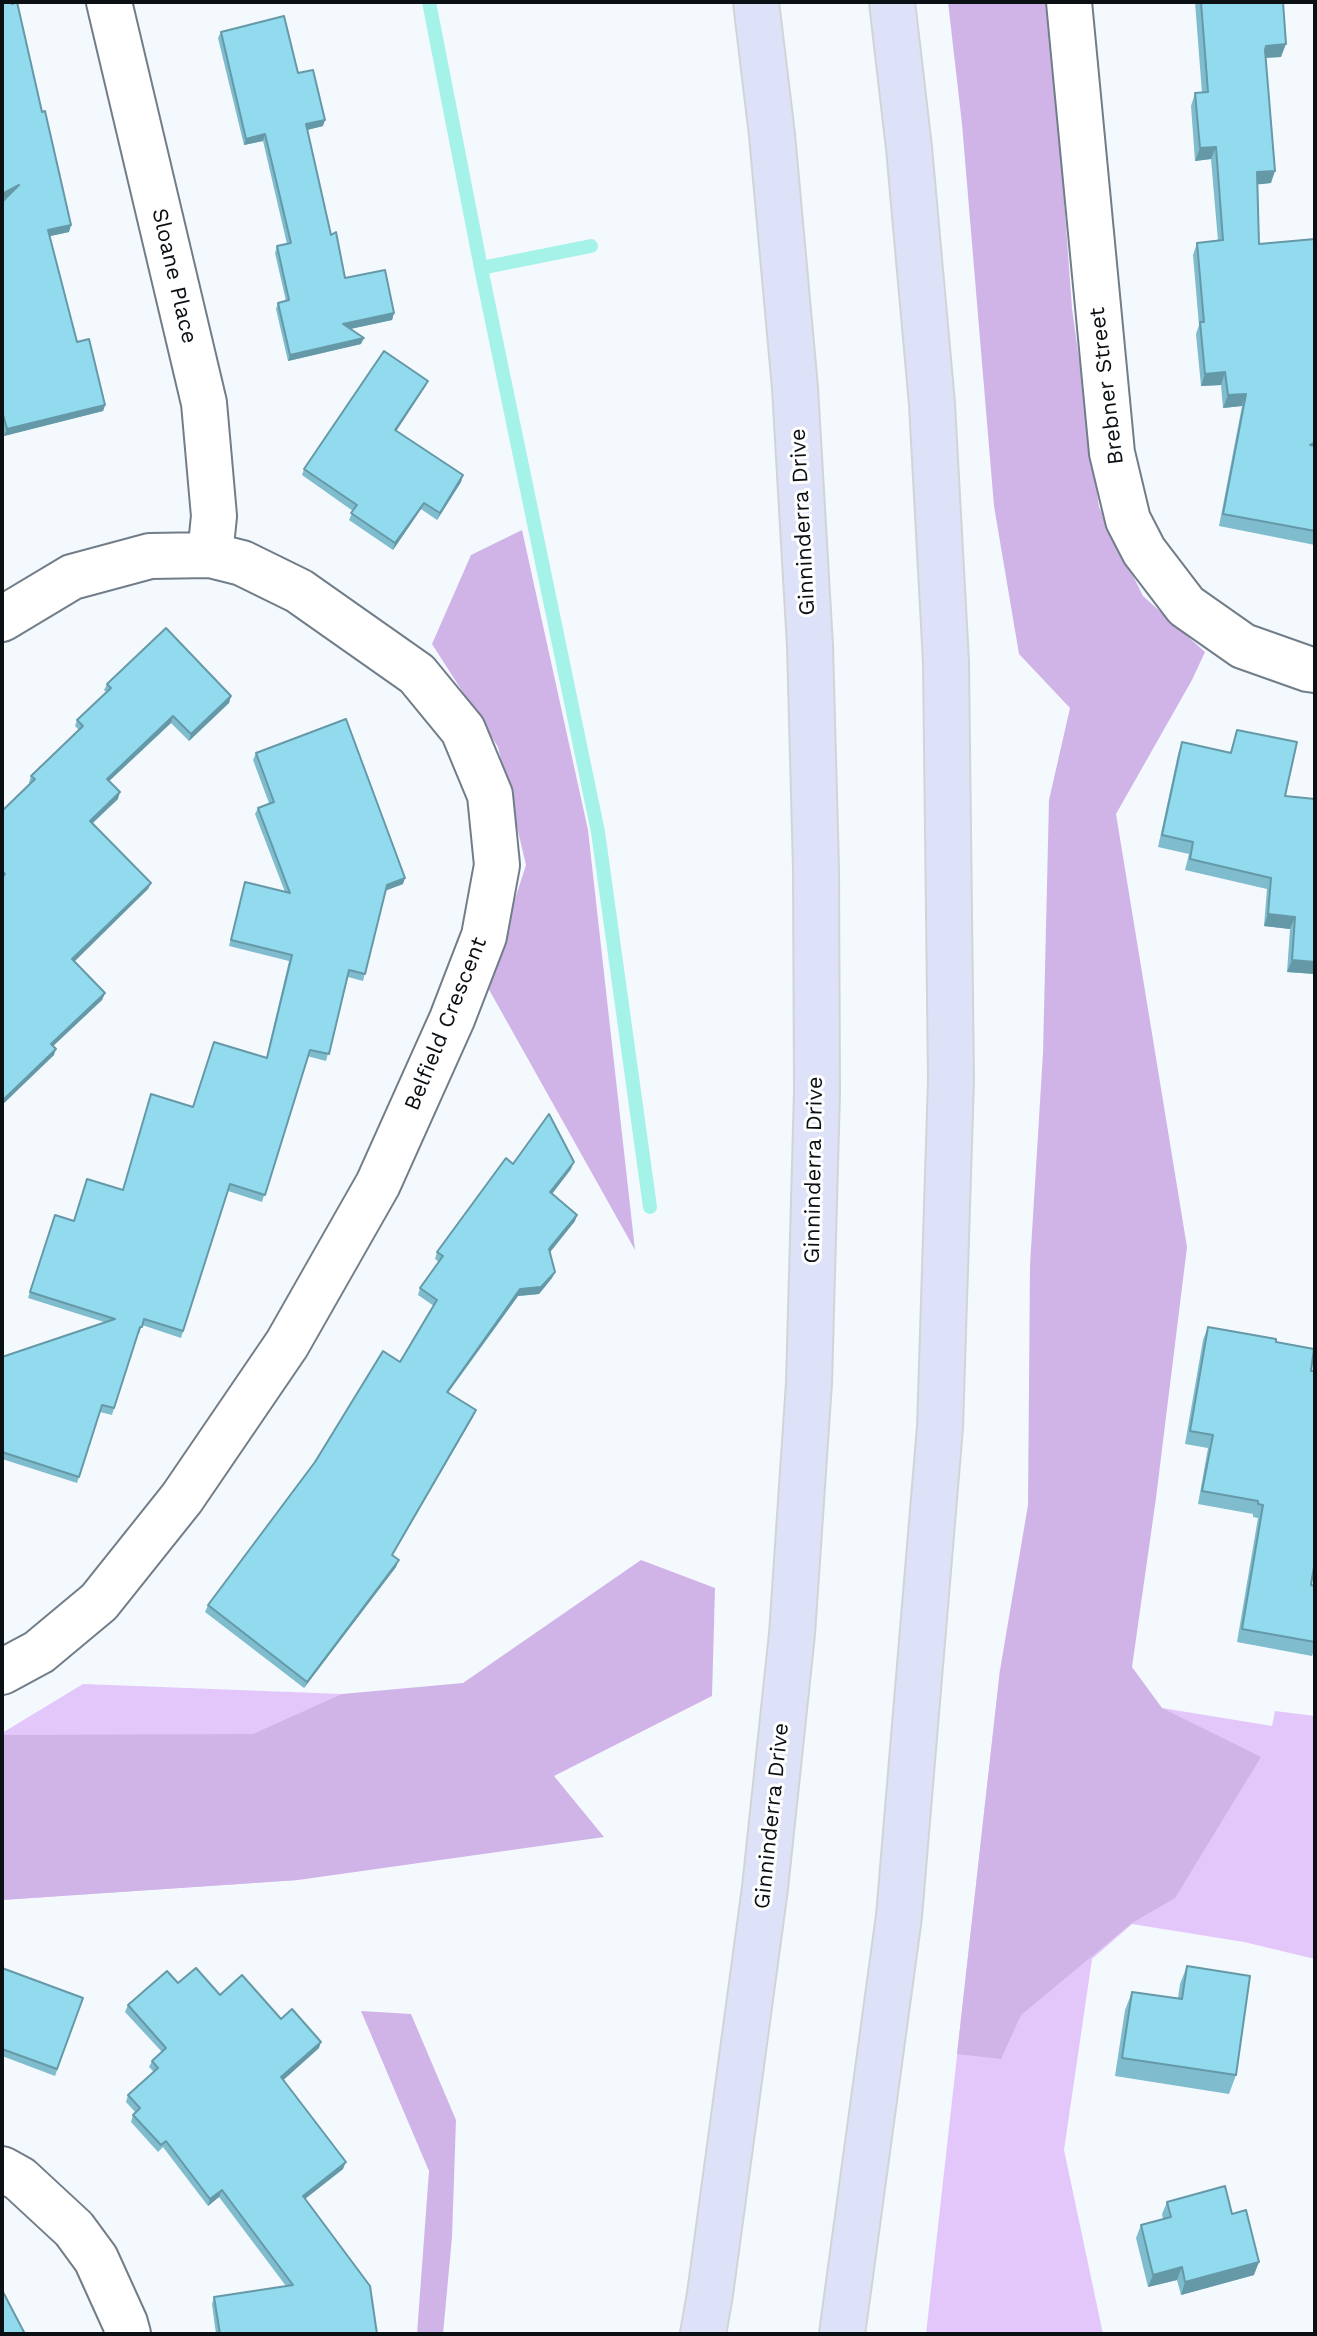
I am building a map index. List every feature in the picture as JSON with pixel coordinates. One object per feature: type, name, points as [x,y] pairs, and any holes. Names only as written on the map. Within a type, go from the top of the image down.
[{"type":"main road","name":"Ginninderra Drive","points":[[703,2334],[765,1888],[792,1634],[809,1383],[817,1092],[816,869],[809,631],[795,388],[772,135],[756,2]]},
{"type":"main road","points":[[842,2334],[899,1916],[940,1427],[951,1080],[946,662],[932,404],[909,148],[892,2]]},
{"type":"street","name":"Sloane Place","points":[[109,2],[204,403],[214,516],[210,555]]},
{"type":"street","name":"Brebner Street","points":[[1069,2],[1112,453],[1128,520],[1144,551],[1186,606],[1243,646],[1315,670]]},
{"type":"street","name":"Belfield Crescent","points":[[2,619],[72,577],[150,556],[210,555],[242,563],[299,591],[417,674],[463,730],[490,795],[497,865],[484,936],[452,1019],[378,1184],[287,1344],[182,1498],[99,1602],[39,1652],[2,1672]]},
{"type":"street","points":[[2,2169],[20,2179],[74,2229],[96,2259],[128,2334]]},
{"type":"shaded area","points":[[948,2],[1045,2],[1057,104],[1072,308],[1099,507],[1143,596],[1205,652],[1116,814],[1187,1247],[1132,1667],[1162,1708],[1261,1757],[1175,1898],[1132,1923],[1021,2015],[1001,2059],[957,2054],[1000,1670],[1028,1505],[1030,1265],[1043,1053],[1049,800],[1070,708],[1019,654],[994,506],[962,124]]},
{"type":"shaded area","points":[[522,530],[588,830],[635,1250],[487,986],[526,865],[498,747],[432,644],[471,555]]},
{"type":"shaded area","points":[[641,1560],[715,1588],[712,1696],[554,1776],[604,1837],[298,1880],[2,1900],[2,1735],[253,1734],[342,1694],[463,1683]]},
{"type":"shaded area","points":[[1000,1670],[1162,1708],[1272,1726],[1275,1711],[1315,1716],[1315,1959],[1244,1942],[1132,1924],[1092,1959],[1064,2150],[1103,2334],[926,2334]]},
{"type":"shaded area","points":[[83,1684],[342,1694],[298,1880],[2,1900],[2,1733]]},
{"type":"shaded area","points":[[361,2011],[411,2014],[456,2120],[452,2237],[443,2334],[417,2334],[429,2171]]},
{"type":"building","points":[[2,2],[17,2],[42,112],[45,111],[71,225],[48,230],[77,342],[89,339],[105,405],[7,429],[2,411],[2,202],[19,185],[2,194]]},
{"type":"building","points":[[1201,2],[1283,2],[1286,44],[1266,46],[1265,50],[1275,171],[1257,172],[1259,244],[1315,239],[1315,442],[1310,445],[1315,446],[1315,531],[1223,514],[1246,394],[1228,395],[1225,372],[1205,374],[1197,243],[1223,240],[1216,147],[1200,148],[1195,93],[1208,92]]},
{"type":"building","points":[[284,16],[298,73],[313,70],[325,120],[306,124],[331,235],[336,232],[345,278],[385,270],[394,313],[343,324],[364,338],[290,355],[278,303],[289,300],[277,246],[291,243],[265,134],[246,139],[221,32]]},
{"type":"building","points":[[384,351],[428,381],[395,430],[463,475],[440,513],[424,503],[395,543],[351,513],[357,505],[304,469]]},
{"type":"building","points":[[166,628],[231,696],[191,734],[173,716],[107,779],[120,792],[90,821],[151,883],[72,959],[105,993],[51,1044],[56,1049],[2,1101],[2,878],[5,874],[2,871],[2,811],[35,779],[31,776],[83,726],[77,720],[111,688],[107,684]]},
{"type":"building","points":[[346,719],[405,878],[387,885],[365,974],[349,970],[329,1054],[310,1050],[265,1195],[230,1184],[183,1331],[144,1319],[114,1408],[102,1405],[79,1477],[2,1452],[2,1357],[115,1319],[30,1292],[55,1215],[74,1221],[87,1179],[123,1190],[151,1094],[193,1107],[214,1042],[267,1058],[292,955],[231,940],[245,882],[290,893],[258,808],[274,802],[256,753]]},
{"type":"building","points":[[1237,730],[1297,742],[1285,796],[1315,799],[1315,962],[1292,960],[1295,917],[1268,914],[1271,878],[1190,859],[1193,842],[1162,835],[1182,742],[1231,753]]},
{"type":"building","points":[[549,1114],[574,1162],[550,1192],[577,1215],[549,1249],[555,1272],[541,1287],[520,1289],[447,1392],[476,1410],[392,1555],[399,1560],[307,1682],[208,1605],[315,1462],[383,1351],[400,1362],[437,1300],[420,1288],[443,1256],[437,1252],[506,1158],[513,1164]]},
{"type":"building","points":[[1208,1327],[1314,1349],[1311,1371],[1315,1371],[1315,1561],[1311,1585],[1315,1586],[1315,1642],[1242,1629],[1263,1505],[1258,1501],[1202,1491],[1213,1435],[1190,1431]]},
{"type":"building","points":[[1187,1966],[1250,1976],[1236,2075],[1122,2058],[1132,1992],[1182,1999]]},
{"type":"building","points":[[2,1968],[83,1998],[57,2069],[2,2049]]},
{"type":"building","points":[[196,1968],[220,1995],[242,1975],[281,2019],[292,2009],[321,2042],[281,2077],[346,2162],[303,2196],[370,2286],[377,2334],[220,2334],[214,2297],[293,2285],[222,2190],[210,2199],[166,2141],[161,2145],[133,2115],[140,2108],[128,2095],[158,2068],[152,2061],[166,2048],[128,2005],[167,1971],[178,1983]]},
{"type":"building","points":[[1225,2186],[1232,2214],[1246,2210],[1259,2262],[1185,2282],[1182,2267],[1153,2275],[1141,2225],[1171,2217],[1167,2202]]},
{"type":"building","points":[[2,2290],[25,2334],[2,2334]]},
{"type":"waterway","points":[[429,2],[598,832],[650,1207]]},
{"type":"waterway","points":[[481,268],[591,246]]}]
